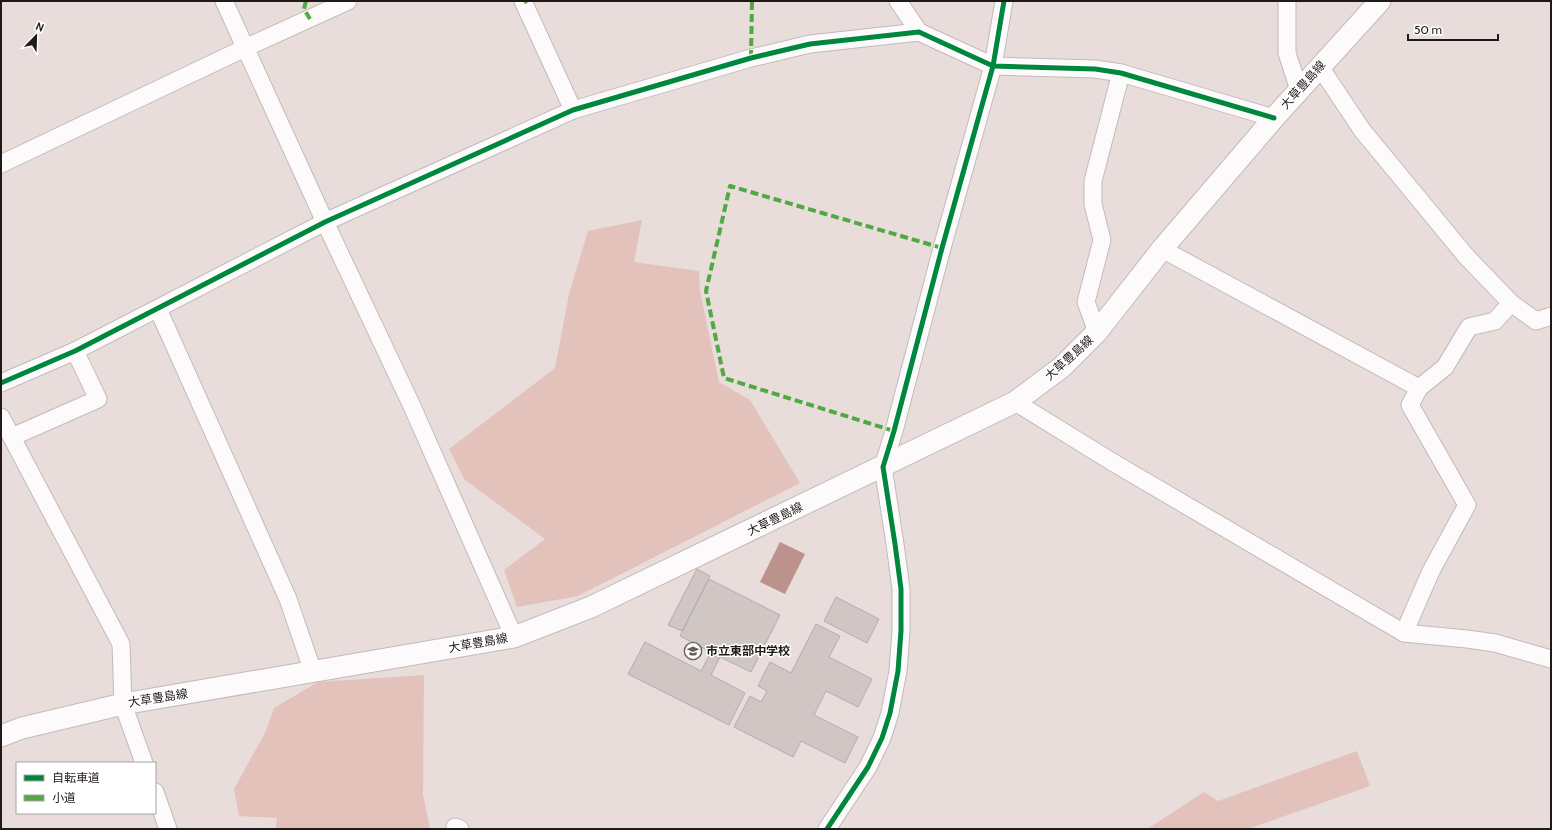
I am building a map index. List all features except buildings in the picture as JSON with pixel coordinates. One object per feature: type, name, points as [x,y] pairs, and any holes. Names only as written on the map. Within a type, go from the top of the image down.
[{"type":"main road","name":"大草豊島線","points":[[1,736],[22,728],[123,704],[514,637],[592,607],[883,467],[1014,402],[1062,367],[1096,332],[1162,249],[1274,118],[1380,1]]},
{"type":"street","points":[[224,1],[325,222],[411,404],[514,637]]},
{"type":"street","points":[[1,164],[245,48],[348,1]]},
{"type":"street","points":[[523,1],[573,110]]},
{"type":"street","points":[[898,1],[919,32]]},
{"type":"street","points":[[827,829],[868,767],[882,738],[890,713],[898,671],[901,631],[901,589],[883,467],[993,66],[1004,1]]},
{"type":"street","points":[[1287,1],[1287,53],[1299,90]]},
{"type":"street","points":[[1,383],[75,351],[325,222],[573,110],[751,58],[810,44],[919,32],[993,66],[1095,69],[1121,74],[1274,118]]},
{"type":"street","points":[[1320,67],[1362,130],[1465,255],[1511,303],[1536,320],[1551,316]]},
{"type":"street","points":[[1096,332],[1086,302],[1102,240],[1093,204],[1093,181],[1121,74]]},
{"type":"street","points":[[1162,249],[1418,388]]},
{"type":"street","points":[[1404,633],[1431,571],[1467,505],[1410,405],[1418,388],[1445,367],[1469,327],[1495,321],[1511,303]]},
{"type":"street","points":[[158,309],[288,599],[313,672]]},
{"type":"street","points":[[12,437],[98,400],[75,351]]},
{"type":"street","points":[[1014,402],[1114,463],[1404,633],[1495,643],[1551,659]]},
{"type":"street","points":[[1,417],[122,644],[123,704],[144,762]]},
{"type":"street","points":[[156,795],[168,829]]},
{"type":"shaded area","points":[[642,220],[634,262],[699,271],[700,291],[719,382],[750,400],[800,483],[578,596],[517,607],[504,570],[545,539],[464,479],[449,449],[555,368],[569,294],[588,231]]},
{"type":"shaded area","points":[[780,542],[805,554],[785,594],[760,582]]},
{"type":"shaded area","points":[[424,675],[423,794],[430,829],[276,829],[277,818],[239,816],[234,789],[265,733],[274,708],[318,682]]},
{"type":"shaded area","points":[[1357,751],[1370,786],[1248,829],[1147,829],[1204,792],[1218,801]]},
{"type":"marked path","points":[[306,1],[304,9],[310,19]]},
{"type":"marked path","points":[[751,58],[752,1]]},
{"type":"marked path","points":[[894,431],[724,378],[706,291],[730,186],[942,248]]},
{"type":"cycle path","points":[[827,829],[868,767],[882,738],[890,713],[898,671],[901,631],[901,589],[883,467],[993,66],[1004,1]]},
{"type":"cycle path","points":[[1,383],[75,351],[325,222],[573,110],[751,58],[810,44],[919,32],[993,66],[1095,69],[1121,73],[1274,118]]},
{"type":"place","name":"市立東部中学校","points":[[693,651]]}]
